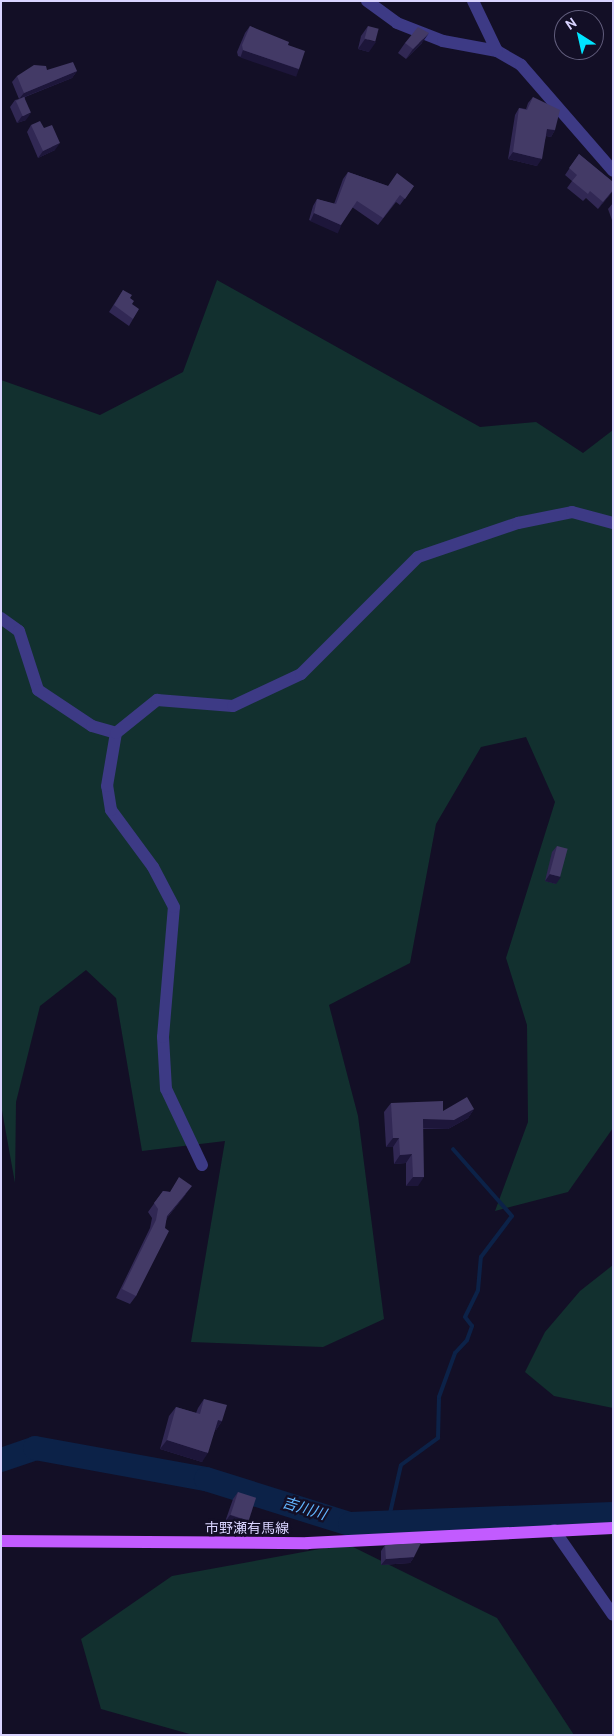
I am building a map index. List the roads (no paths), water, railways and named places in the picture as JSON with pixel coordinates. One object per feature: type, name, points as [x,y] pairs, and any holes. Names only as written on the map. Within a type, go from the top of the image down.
[{"type":"main road","name":"市野瀬有馬線","points":[[1,1541],[308,1543],[613,1528]]},
{"type":"street","points":[[367,1],[406,27],[443,41],[497,51],[521,65],[613,171]]},
{"type":"street","points":[[473,1],[497,51]]},
{"type":"street","points":[[202,1165],[166,1089],[163,1037],[174,907],[153,867],[111,810],[107,786],[116,733],[157,700],[233,706],[301,674],[418,557],[518,523],[572,512],[613,523]]},
{"type":"street","points":[[1,618],[19,631],[38,690],[92,726],[116,733]]},
{"type":"street","points":[[554,1530],[613,1615]]},
{"type":"waterway","points":[[388,1522],[401,1465],[438,1438],[439,1397],[455,1353],[467,1340],[472,1326],[465,1317],[478,1290],[481,1257],[512,1216],[453,1149]]},
{"type":"waterway","name":"吉川川","points":[[1,1460],[35,1448],[206,1479],[350,1524],[613,1514]]}]
